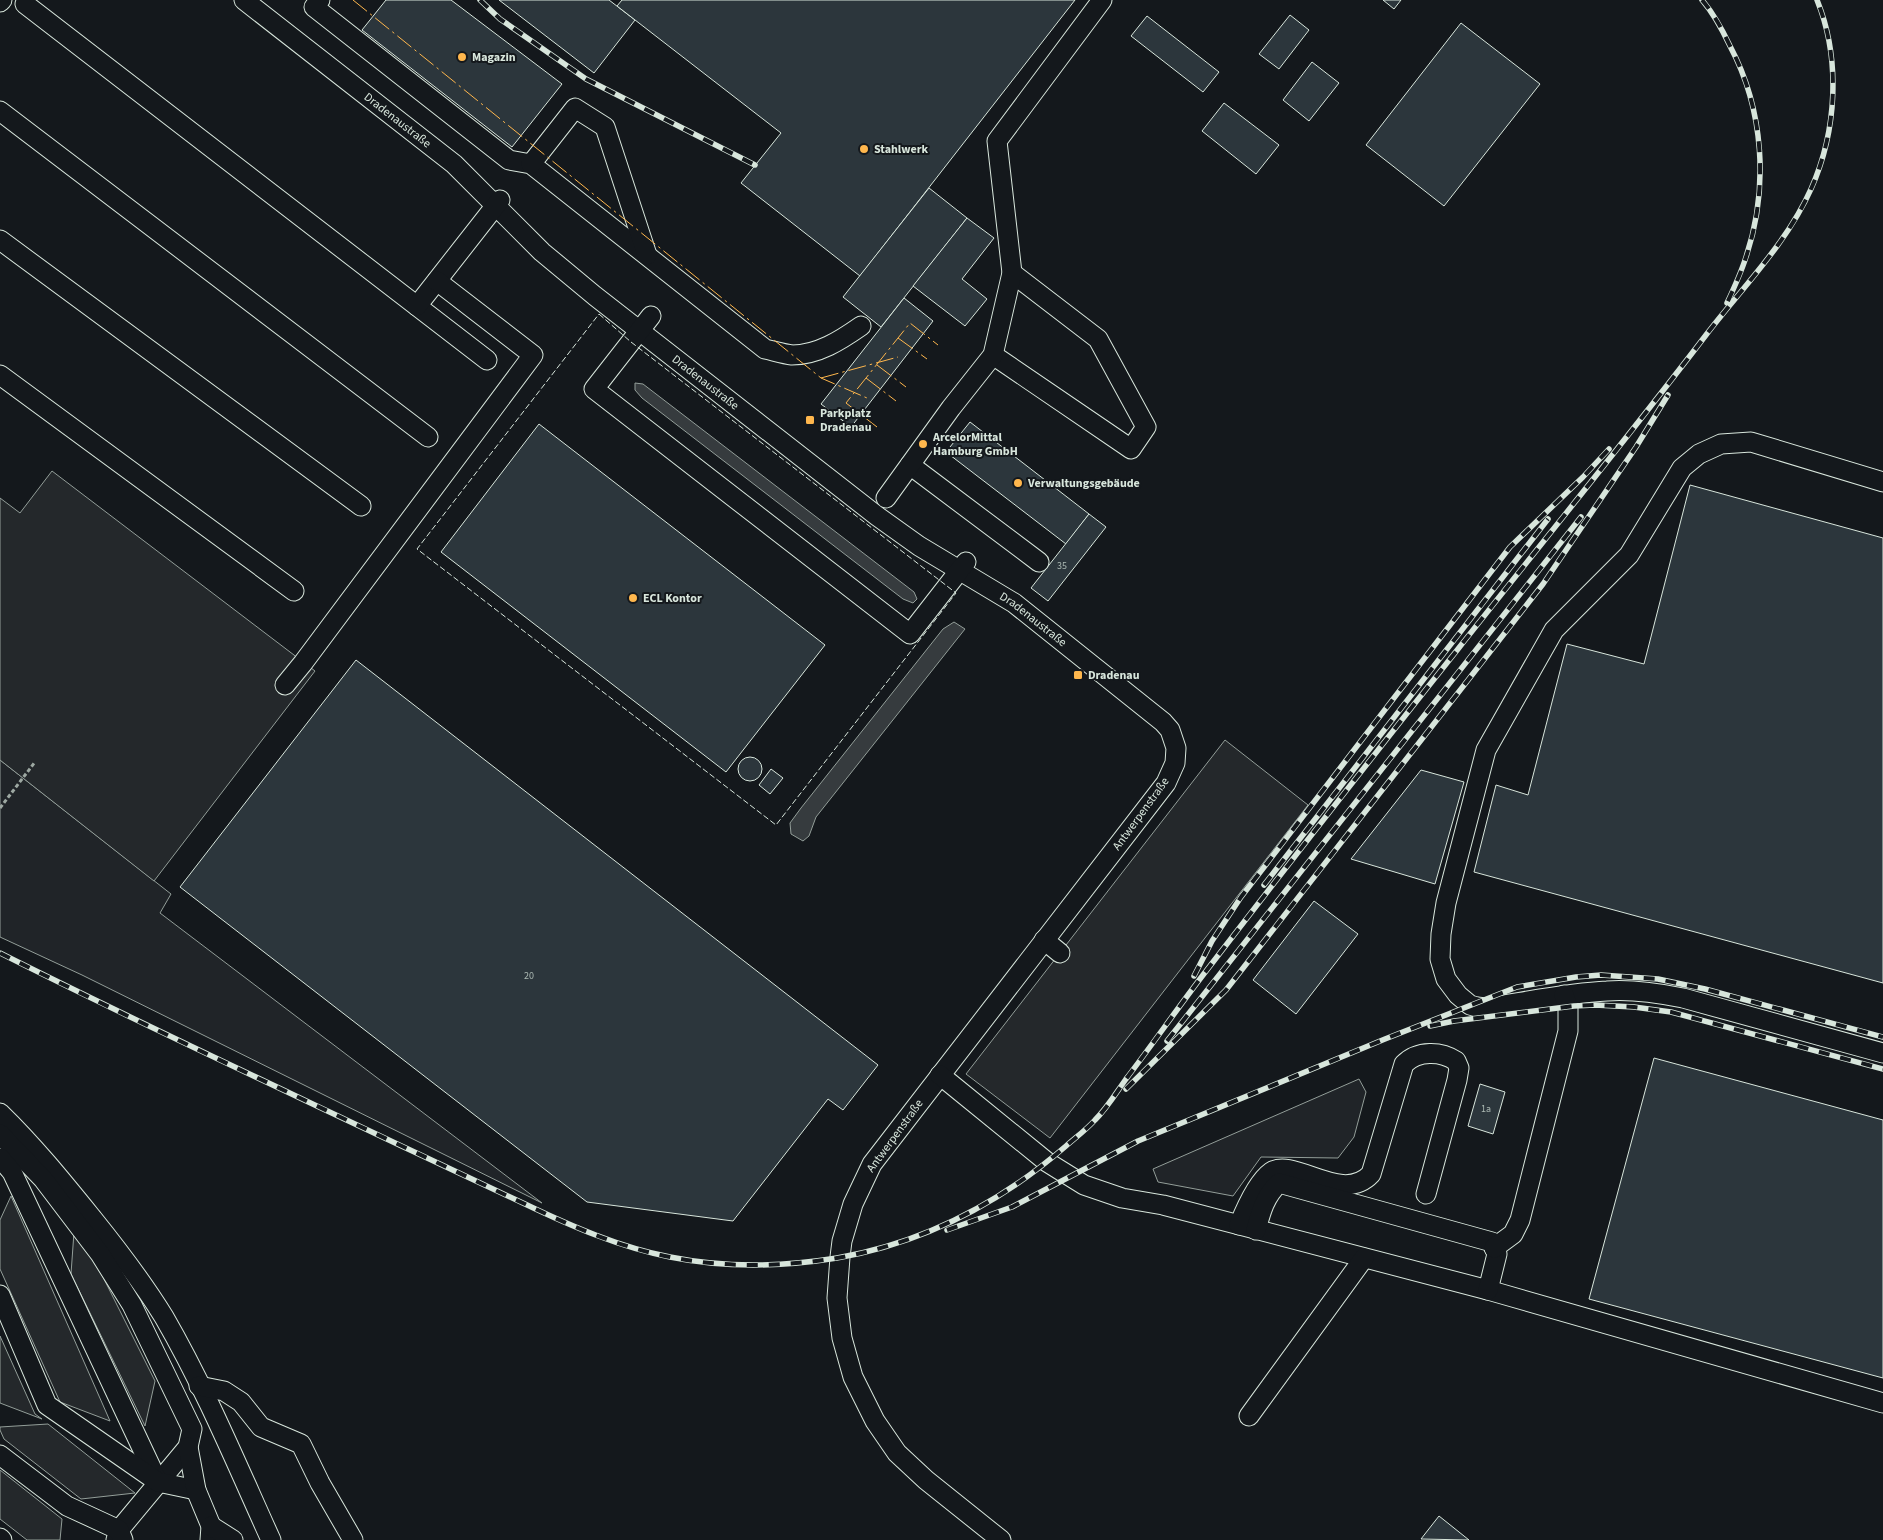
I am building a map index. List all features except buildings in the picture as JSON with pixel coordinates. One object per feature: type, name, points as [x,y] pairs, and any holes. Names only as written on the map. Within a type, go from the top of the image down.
[{"type":"street","name":"Dradenaustraße","points":[[244,0],[454,164],[498,202],[542,252],[640,331],[877,516],[919,546],[963,567],[1014,603],[1146,708],[1170,730],[1176,748]]},
{"type":"street","points":[[320,0],[314,8],[510,160],[531,164],[765,349],[792,355],[816,351],[839,342],[861,326]]},
{"type":"street","points":[[886,498],[951,408],[993,355],[1012,273],[997,141],[1102,0]]},
{"type":"street","points":[[25,4],[487,360]]},
{"type":"street","points":[[531,164],[575,108],[605,127],[646,255]]},
{"type":"street","points":[[0,111],[428,437]]},
{"type":"street","points":[[417,306],[498,202]]},
{"type":"street","points":[[0,240],[361,506]]},
{"type":"street","points":[[993,355],[1131,449],[1146,427],[1098,339],[1012,273]]},
{"type":"street","points":[[285,685],[532,355],[437,282]]},
{"type":"street","points":[[651,316],[594,389],[910,634],[963,567]]},
{"type":"street","points":[[0,375],[294,591]]},
{"type":"street","points":[[1883,482],[1751,442],[1722,444],[1699,454],[1682,468],[1629,555],[1554,630],[1486,750],[1446,902],[1441,934],[1440,959],[1446,979],[1458,995],[1477,1007],[1485,1008],[1608,990],[1652,992],[1683,998],[1883,1053]]},
{"type":"street","points":[[910,464],[1039,562]]},
{"type":"street","name":"Antwerpenstraße","points":[[1002,1540],[926,1480],[897,1453],[875,1421],[854,1377],[842,1338],[837,1298],[842,1241],[853,1204],[872,1164],[1166,783],[1175,763],[1176,748]]},
{"type":"street","points":[[1044,940],[1060,953]]},
{"type":"street","points":[[1494,1248],[1513,1234],[1520,1220],[1568,1031],[1568,1007],[1564,995]]},
{"type":"street","points":[[1247,1227],[1247,1206],[1264,1179],[1272,1171],[1285,1169],[1343,1185],[1364,1182],[1374,1166],[1404,1064],[1409,1058],[1440,1053],[1456,1061],[1459,1068],[1426,1194]]},
{"type":"street","points":[[940,1075],[1047,1162],[1084,1185],[1122,1198],[1162,1205],[1488,1290],[1883,1403]]},
{"type":"street","points":[[0,1113],[28,1140],[58,1175],[151,1297],[199,1386],[271,1540]]},
{"type":"street","points":[[0,1134],[44,1179],[100,1254],[132,1305],[190,1438],[196,1490],[213,1537]]},
{"type":"street","points":[[32,1166],[4,1168],[158,1482]]},
{"type":"street","points":[[1247,1227],[1262,1208],[1269,1192],[1279,1184],[1492,1242],[1497,1254],[1488,1290]]},
{"type":"street","points":[[1249,1416],[1364,1258]]},
{"type":"street","points":[[0,1295],[47,1406],[158,1482],[196,1490]]},
{"type":"street","points":[[199,1386],[224,1391],[242,1402],[261,1428],[301,1444],[320,1484],[352,1540]]},
{"type":"street","points":[[0,1455],[66,1506],[120,1537],[190,1438]]},
{"type":"street","points":[[213,1537],[225,1540]]},
{"type":"street","points":[[213,1537],[233,1540]]},
{"type":"path","points":[[0,808],[36,762]]},
{"type":"shaded area","points":[[635,383],[643,384],[914,592],[917,599],[913,603],[903,599],[642,398],[635,390]]},
{"type":"shaded area","points":[[52,471],[315,671],[154,881],[0,760],[0,498],[20,513]]},
{"type":"shaded area","points":[[954,622],[965,629],[816,817],[809,836],[803,841],[791,834],[790,823],[801,808],[943,629]]},
{"type":"shaded area","points":[[1225,740],[1308,805],[1050,1138],[966,1074]]},
{"type":"shaded area","points":[[0,760],[171,894],[160,913],[542,1203],[82,975],[0,937]]},
{"type":"shaded area","points":[[1359,1079],[1366,1092],[1354,1137],[1338,1158],[1261,1157],[1233,1196],[1158,1182],[1153,1169]]},
{"type":"shaded area","points":[[11,1196],[110,1421],[60,1402],[0,1269],[0,1220]]},
{"type":"shaded area","points":[[74,1232],[97,1265],[155,1381],[145,1426],[71,1274]]},
{"type":"shaded area","points":[[0,1336],[35,1414],[42,1419],[0,1403]]},
{"type":"shaded area","points":[[48,1424],[135,1493],[81,1499],[4,1439],[0,1430],[0,1427]]},
{"type":"shaded area","points":[[0,1470],[62,1519],[60,1540],[27,1540],[0,1519]]},
{"type":"railway","points":[[480,0],[500,19],[586,79],[755,165]]},
{"type":"railway","points":[[1702,0],[1721,28],[1741,71],[1750,96],[1759,150],[1760,177],[1753,231],[1742,269],[1727,303]]},
{"type":"railway","points":[[0,953],[203,1052],[542,1212],[632,1248],[691,1261],[732,1265],[774,1265],[837,1258],[869,1251],[900,1242],[959,1218],[987,1203],[1041,1167],[1092,1124],[1104,1110],[1193,988],[1298,852],[1777,247],[1790,228],[1811,189],[1820,167],[1831,119],[1833,70],[1825,23],[1817,0]]},
{"type":"railway","points":[[1126,1089],[1226,990],[1543,584],[1636,447],[1668,395]]},
{"type":"railway","points":[[1194,976],[1212,941],[1241,897],[1510,547],[1583,477],[1609,449]]},
{"type":"railway","points":[[1167,1041],[1581,517]]},
{"type":"railway","points":[[1264,885],[1548,519]]},
{"type":"railway","points":[[947,1230],[1012,1207],[1138,1141],[1385,1039],[1517,987],[1576,977],[1601,975],[1658,979],[1705,989],[1883,1037]]},
{"type":"railway","points":[[1430,1026],[1454,1021],[1574,1006],[1634,1007],[1671,1012],[1883,1069]]},
{"type":"fence","points":[[599,314],[631,342],[956,593],[776,825],[417,549],[599,314]]},
{"type":"power","points":[[353,0],[821,378],[867,398]]},
{"type":"power","points":[[877,427],[846,403],[910,323],[938,345]]},
{"type":"power","points":[[898,338],[927,359]]},
{"type":"power","points":[[821,378],[898,357]]},
{"type":"power","points":[[877,365],[906,387]]},
{"type":"power","points":[[866,378],[896,401]]},
{"type":"place","name":"Magazin","points":[[462,57]]},
{"type":"place","name":"Stahlwerk","points":[[864,149]]},
{"type":"place","name":"Parkplatz Dradenau","points":[[810,420]]},
{"type":"place","name":"ArcelorMittal Hamburg GmbH","points":[[923,444]]},
{"type":"place","name":"Verwaltungsgebäude","points":[[1018,483]]},
{"type":"place","name":"ECL Kontor","points":[[633,598]]},
{"type":"place","name":"Dradenau","points":[[1078,675]]}]
